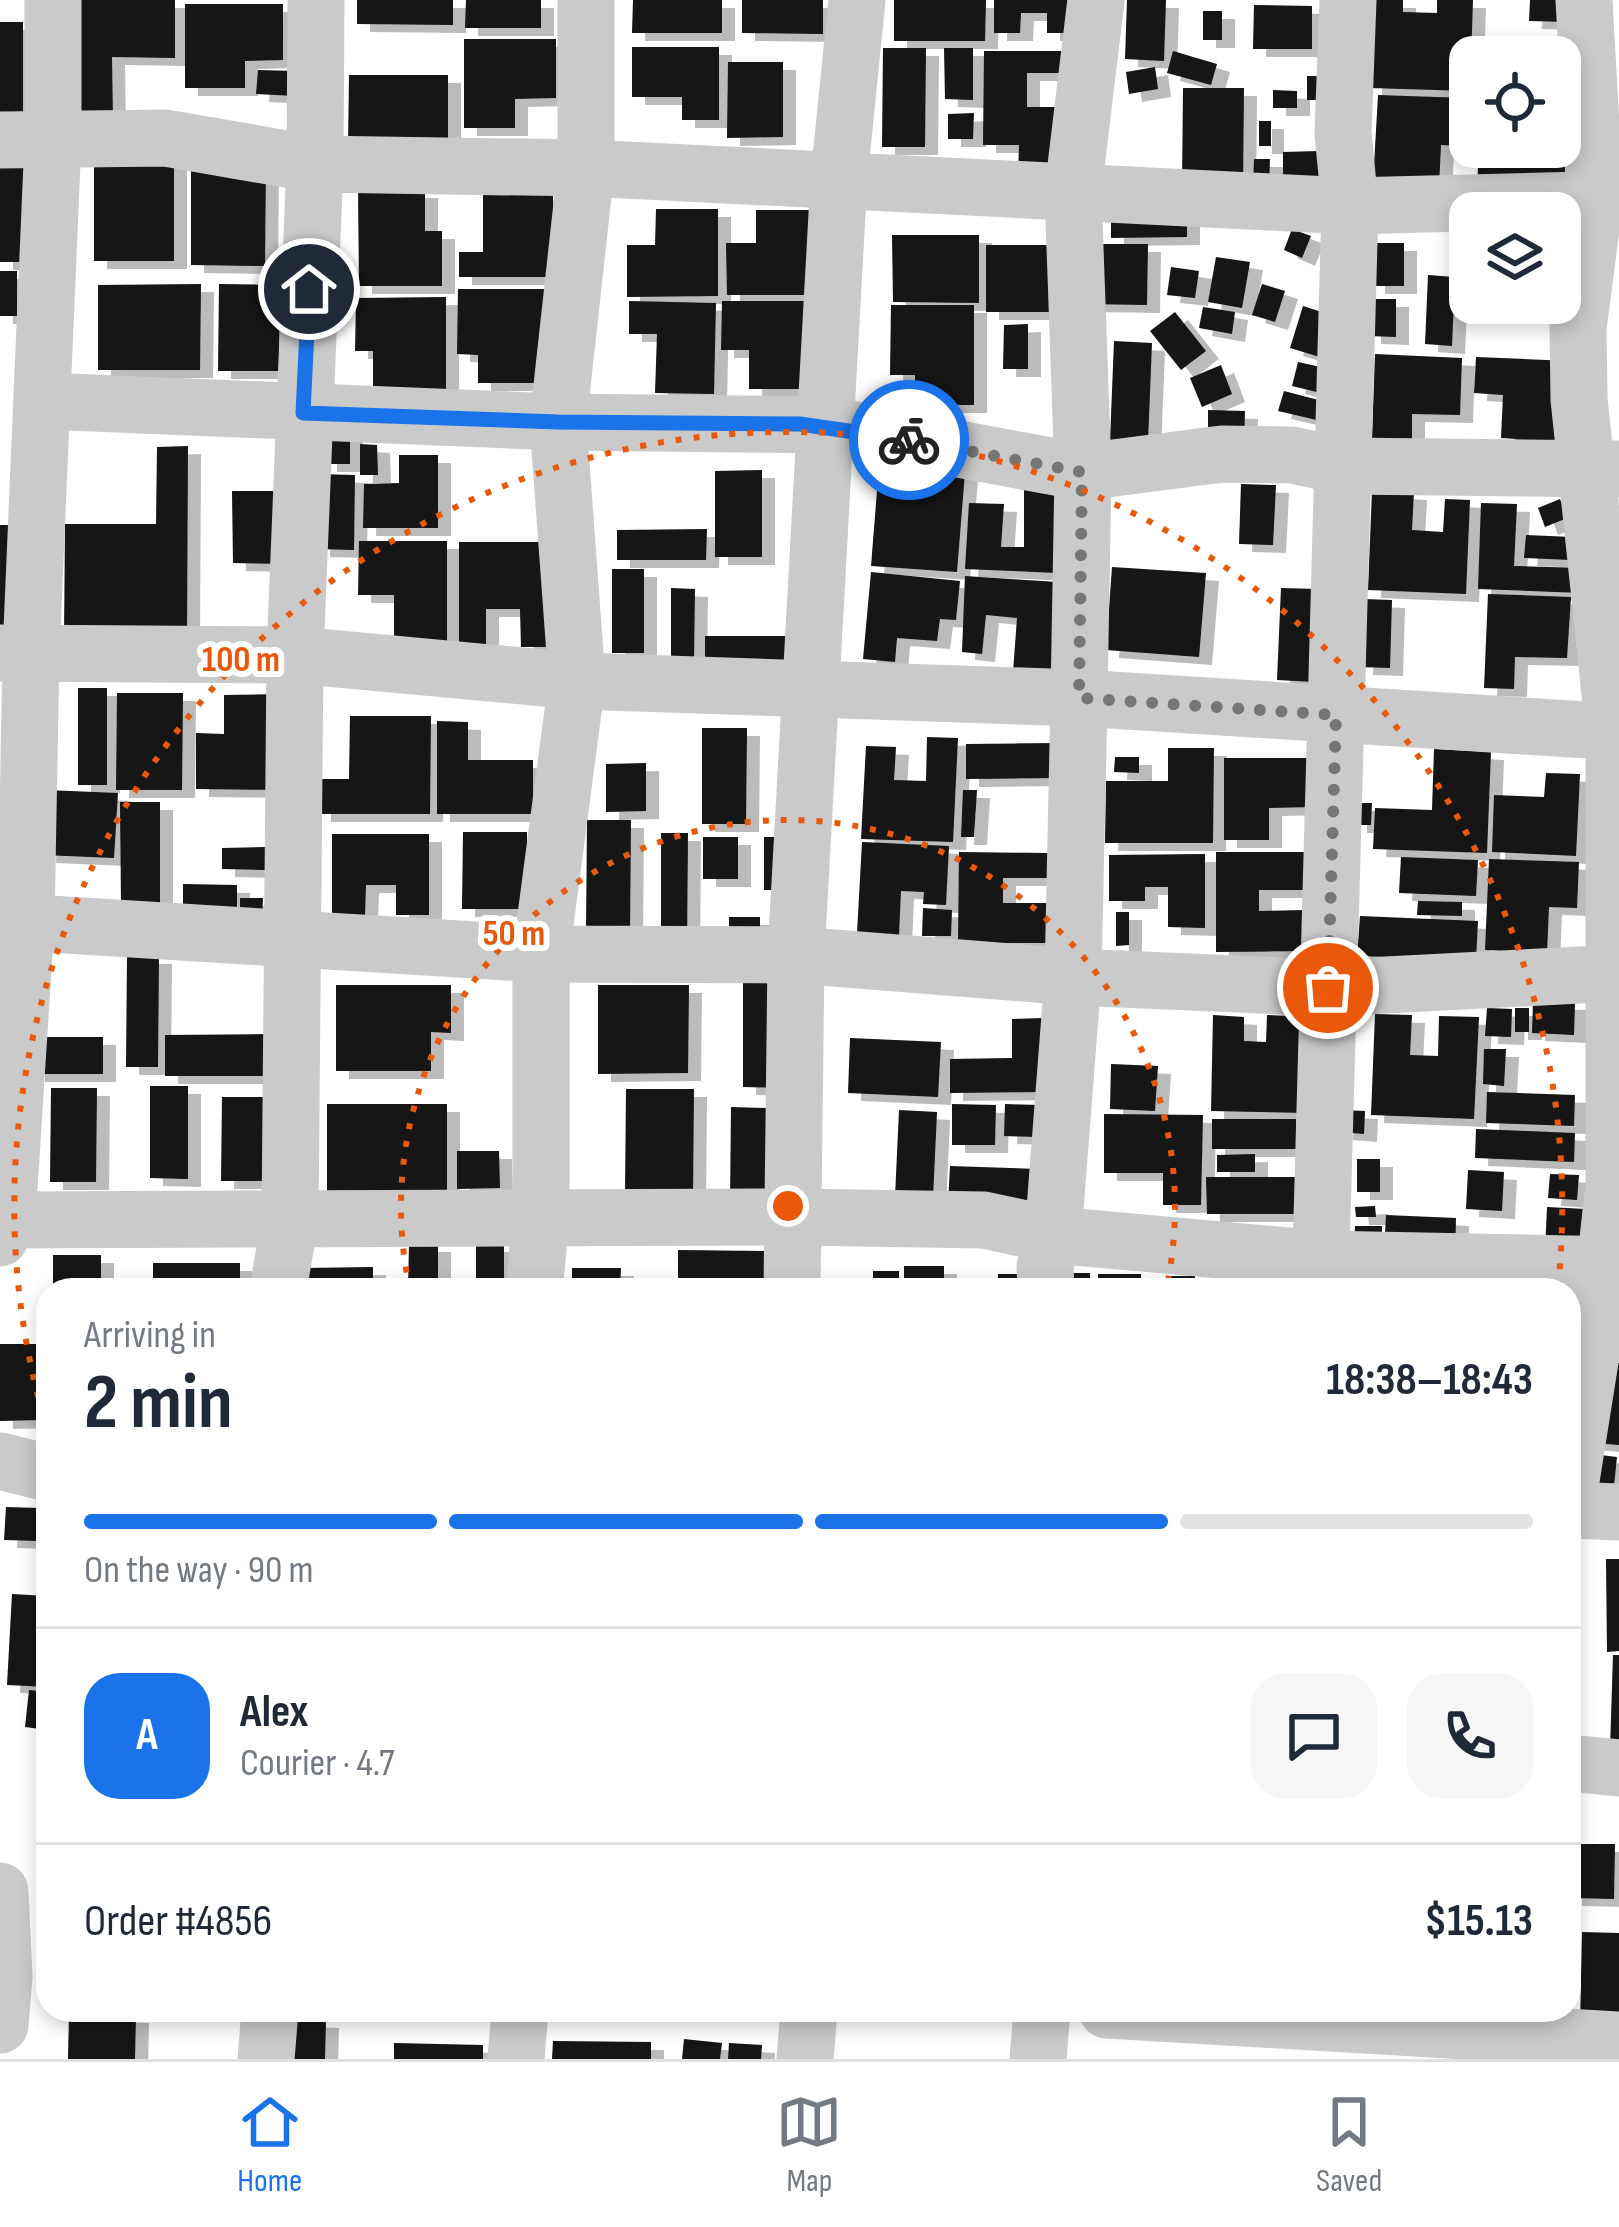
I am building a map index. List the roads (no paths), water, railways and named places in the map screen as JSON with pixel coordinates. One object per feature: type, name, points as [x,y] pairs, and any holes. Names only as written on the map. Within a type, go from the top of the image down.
[{"type":"street","points":[[53,0],[26,140],[44,401],[16,653],[2,1226],[541,1218],[984,1220],[1049,1263],[1320,1275],[1612,1266]]},
{"type":"street","points":[[280,1278],[290,1220],[295,655],[315,164],[316,0]]},
{"type":"street","points":[[535,1278],[541,1218],[541,954],[578,680],[558,422],[586,168],[586,0]]},
{"type":"street","points":[[792,1278],[796,955],[809,691],[839,178],[857,0]]},
{"type":"street","points":[[1049,1263],[1073,977],[1082,472],[1073,191],[1096,0]]},
{"type":"street","points":[[1320,1275],[1350,206],[1343,133],[1348,0]]},
{"type":"street","points":[[1581,1430],[1612,1266],[1617,973],[1617,732],[1604,468],[1579,399],[1578,328],[1607,198],[1584,0]]},
{"type":"street","points":[[26,140],[165,138],[315,164],[839,178],[1350,206],[1607,198]]},
{"type":"street","points":[[44,401],[558,422],[828,425],[1082,472],[1222,454],[1292,455],[1343,466],[1604,468]]},
{"type":"street","points":[[16,653],[295,655],[578,680],[1079,698],[1617,732]]},
{"type":"street","points":[[13,921],[541,954],[796,955],[1073,977],[1328,988],[1617,973]]},
{"type":"street","points":[[0,1461],[36,1470]]},
{"type":"street","points":[[1581,1510],[1619,1512]]},
{"type":"street","points":[[1581,1764],[1619,1768]]},
{"type":"street","points":[[0,1892],[13,1989]]},
{"type":"street","points":[[266,2059],[269,2022]]},
{"type":"street","points":[[516,2059],[519,2022]]},
{"type":"street","points":[[805,2059],[807,2022]]},
{"type":"street","points":[[1038,2059],[1041,2022]]},
{"type":"street","points":[[1216,2022],[1298,2031],[1606,2046]]}]
